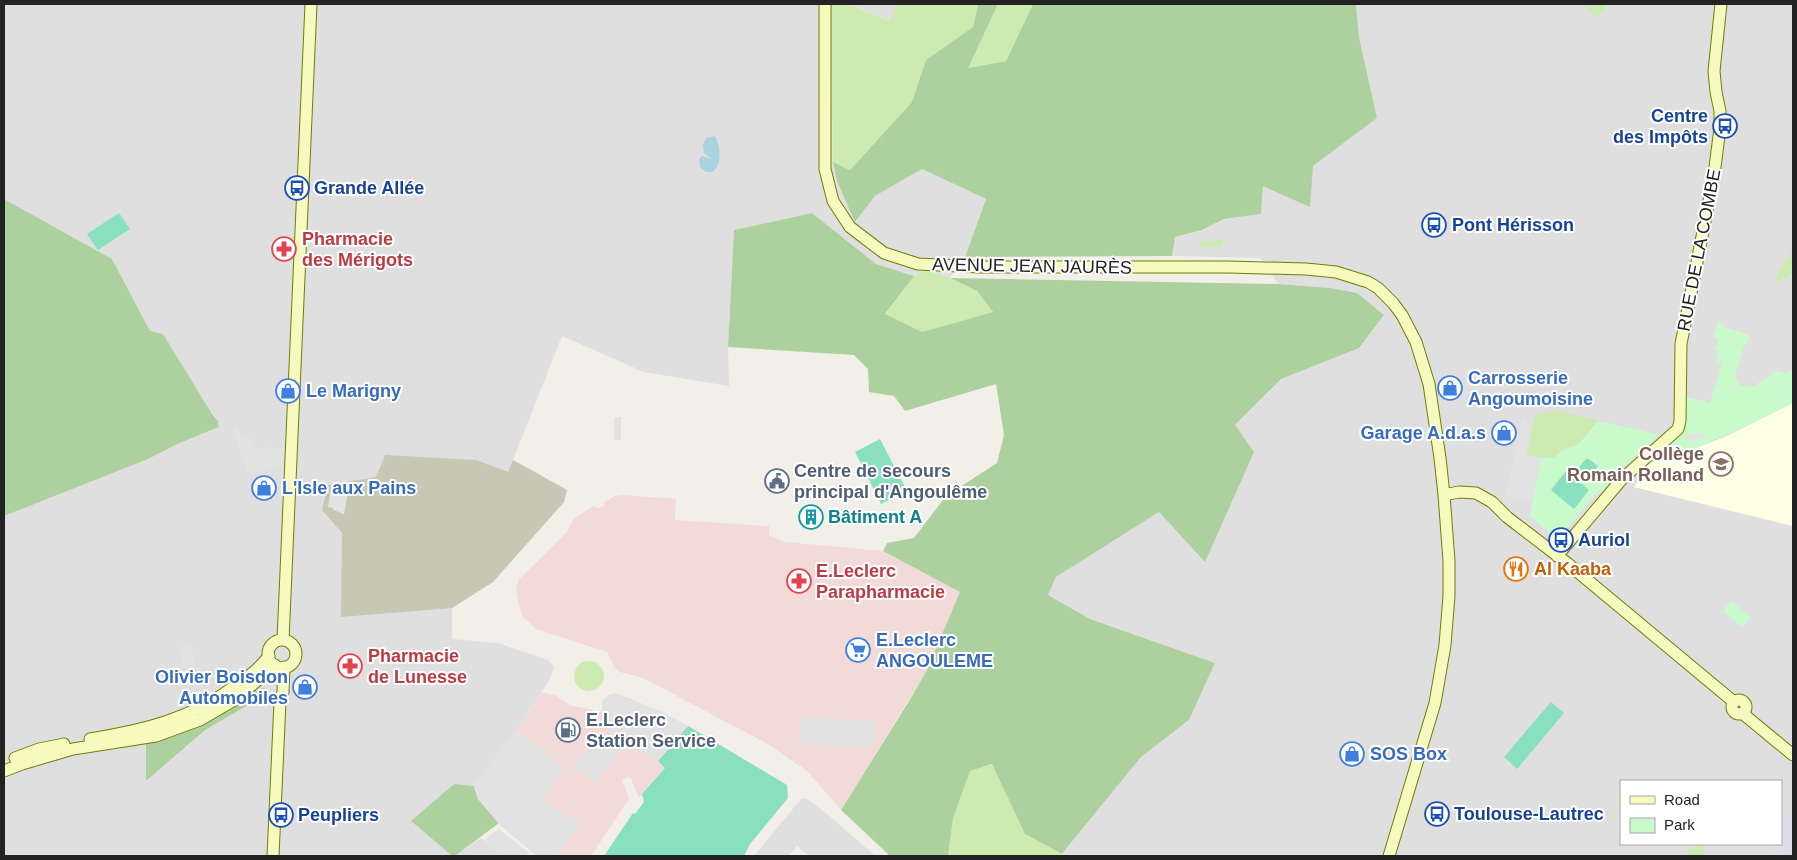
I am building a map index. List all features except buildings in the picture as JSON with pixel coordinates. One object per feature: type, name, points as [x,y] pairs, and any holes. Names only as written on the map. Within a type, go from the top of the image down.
[{"type":"main road","points":[[283,640],[311,4]]},
{"type":"main road","name":"AVENUE JEAN JAURÈS","points":[[825,4],[825,169],[833,201],[850,227],[884,253],[918,264],[954,266],[1024,268],[1228,267],[1306,269],[1336,272],[1368,282],[1384,293],[1402,315],[1418,347],[1428,384],[1442,473],[1449,561],[1449,596],[1445,645],[1435,702],[1389,856]]},
{"type":"main road","name":"RUE DE LA COMBE","points":[[1557,556],[1622,479],[1678,429],[1680,421],[1681,344],[1713,181],[1720,128],[1720,111],[1714,71],[1721,4]]},
{"type":"main road","points":[[1442,473],[1453,485],[1476,493],[1492,502],[1507,517],[1516,522],[1734,702],[1740,700],[1746,704],[1744,711]]},
{"type":"main road","points":[[1444,494],[1459,492],[1476,493]]},
{"type":"main road","points":[[4,763],[39,749],[132,732],[185,716],[229,691],[261,667],[276,664],[292,663],[296,651],[292,644],[283,640],[272,644],[276,664],[283,692],[280,702],[273,856]]},
{"type":"main road","points":[[4,771],[73,749],[156,736],[200,720],[236,699],[276,664]]},
{"type":"main road","points":[[1744,711],[1793,748]]},
{"type":"main road","points":[[1744,711],[1793,755]]},
{"type":"shaded area","points":[[4,4],[830,4],[833,162],[837,181],[856,221],[875,196],[922,169],[986,199],[965,257],[950,278],[927,270],[914,276],[876,264],[812,213],[734,230],[728,347],[729,386],[644,372],[562,336],[513,460],[567,490],[564,502],[493,582],[452,608],[452,639],[498,643],[548,660],[554,666],[553,671],[549,681],[513,735],[474,786],[454,784],[412,822],[452,856],[4,856],[4,510],[219,427],[218,421],[150,331],[112,259],[4,199]]},
{"type":"shaded area","points":[[849,4],[897,4],[890,21]]},
{"type":"shaded area","points":[[1356,4],[1793,4],[1793,403],[1634,487],[1793,526],[1793,856],[1061,856],[1141,757],[1189,720],[1215,663],[1090,619],[1048,595],[1056,577],[1159,512],[1205,561],[1235,425],[1281,379],[1359,348],[1384,315],[1357,293],[1331,288],[1278,284],[1260,258],[1172,256],[1174,237],[1202,230],[1224,219],[1261,214],[1263,186],[1313,166],[1377,118],[1359,37]]},
{"type":"shaded area","name":"Collège Romain Rolland","points":[[1793,403],[1793,526],[1634,487],[1651,463],[1676,456],[1727,436]]},
{"type":"shaded area","points":[[614,417],[621,417],[621,440],[614,440]]},
{"type":"shaded area","points":[[1523,418],[1532,428],[1526,455],[1541,458],[1533,501],[1506,496]]},
{"type":"shaded area","points":[[238,427],[242,439],[250,436],[255,447],[251,450],[252,452],[267,446],[269,449],[284,448],[283,465],[249,477],[233,429]]},
{"type":"shaded area","points":[[1701,433],[1705,438],[1688,441],[1684,435]]},
{"type":"shaded area","points":[[385,455],[476,460],[508,472],[513,460],[567,490],[564,502],[493,582],[452,608],[341,617],[342,533],[322,510],[328,485],[376,477]]},
{"type":"shaded area","points":[[331,488],[348,492],[344,514],[328,507]]},
{"type":"shaded area","points":[[615,496],[676,499],[675,520],[769,526],[769,535],[785,542],[883,551],[961,592],[927,670],[841,810],[807,771],[768,744],[643,678],[620,672],[616,669],[607,652],[536,629],[523,617],[516,588],[519,579],[567,532],[573,520],[593,506],[599,508],[604,506],[604,502]]},
{"type":"shaded area","points":[[191,643],[194,665],[182,666],[180,647]]},
{"type":"shaded area","points":[[542,692],[555,695],[572,706],[591,709],[595,713],[603,711],[602,701],[609,695],[616,693],[662,712],[688,726],[658,761],[665,767],[639,798],[630,777],[622,780],[629,799],[591,856],[537,856],[499,824],[478,799],[474,786],[513,735]]},
{"type":"shaded area","points":[[616,693],[662,712],[688,726],[658,761],[648,754],[636,751],[607,729],[602,701],[609,695]]},
{"type":"shaded area","points":[[801,716],[877,722],[875,745],[867,748],[799,743]]},
{"type":"shaded area","points":[[599,731],[622,749],[598,781],[594,781],[574,767]]},
{"type":"shaded area","points":[[520,733],[566,768],[542,799],[580,824],[556,856],[537,856],[499,824],[478,799],[474,786],[513,735]]},
{"type":"shaded area","points":[[806,798],[831,817],[875,856],[809,856],[797,846],[788,856],[754,856],[801,799]]},
{"type":"shaded area","points":[[1793,802],[1793,856],[1782,856],[1768,845],[1782,845],[1782,815]]},
{"type":"shaded area","points":[[499,829],[529,853],[526,856],[503,856],[484,840]]},
{"type":"shaded area","points":[[481,838],[503,856],[455,856]]},
{"type":"green space","points":[[830,4],[849,4],[889,21],[897,4],[978,4],[973,27],[926,60],[912,102],[850,170],[833,162]]},
{"type":"green space","points":[[978,4],[998,4],[968,68],[1006,61],[1033,4],[1356,4],[1359,37],[1377,118],[1313,166],[1310,207],[1263,186],[1261,214],[1224,219],[1202,230],[1175,237],[1172,256],[965,257],[986,199],[922,169],[875,196],[855,222],[837,181],[833,162],[850,170],[912,102],[926,60],[973,27]]},
{"type":"green space","points":[[998,4],[1033,4],[1006,61],[967,68]]},
{"type":"green space","points":[[1583,4],[1606,4],[1604,11],[1602,10],[1598,18]]},
{"type":"green space","points":[[4,199],[112,259],[150,331],[163,334],[218,421],[219,427],[177,444],[148,459],[4,516]]},
{"type":"green space","points":[[119,213],[130,229],[98,250],[87,234]]},
{"type":"green space","points":[[812,213],[876,264],[914,276],[885,314],[922,332],[993,312],[977,291],[950,278],[1278,284],[1331,288],[1357,293],[1384,315],[1359,348],[1281,379],[1235,425],[1254,452],[1205,562],[1159,512],[1056,577],[1048,595],[1090,619],[1215,663],[1189,720],[1141,757],[1062,854],[1025,834],[992,764],[970,771],[953,819],[948,856],[890,856],[841,810],[927,670],[960,592],[883,551],[887,543],[914,538],[946,496],[997,463],[1004,435],[996,384],[905,411],[894,396],[869,392],[868,369],[854,355],[728,347],[734,230]]},
{"type":"green space","points":[[1221,238],[1224,239],[1219,247],[1201,247],[1201,242],[1217,241]]},
{"type":"green space","points":[[1793,249],[1793,273],[1779,281],[1773,282]]},
{"type":"green space","points":[[926,270],[950,278],[977,291],[993,312],[922,332],[885,315],[914,276]]},
{"type":"green space","points":[[1719,321],[1724,327],[1749,335],[1749,341],[1744,346],[1735,376],[1741,386],[1752,387],[1777,371],[1786,374],[1793,370],[1793,403],[1688,451],[1651,463],[1651,460],[1686,428],[1684,396],[1710,403],[1722,364],[1716,362],[1719,351],[1715,350],[1718,339],[1713,337]]},
{"type":"green space","points":[[1559,411],[1599,421],[1579,444],[1563,450],[1554,457],[1541,458],[1526,455],[1534,418],[1539,413]]},
{"type":"green space","points":[[1598,421],[1657,435],[1655,439],[1616,474],[1603,491],[1599,490],[1557,540],[1530,516],[1541,458],[1554,457],[1563,450],[1579,444]]},
{"type":"green space","points":[[880,439],[907,491],[881,504],[855,452]]},
{"type":"green space","points":[[1587,458],[1598,466],[1585,483],[1574,473]]},
{"type":"green space","points":[[1566,471],[1589,490],[1574,509],[1551,490]]},
{"type":"green space","points":[[1731,601],[1751,617],[1742,627],[1723,611]]},
{"type":"green space","points":[[589,661],[600,665],[604,676],[600,687],[589,691],[578,687],[574,676],[578,665]]},
{"type":"green space","points":[[264,688],[269,693],[205,730],[146,781],[146,744],[159,740],[249,693]]},
{"type":"green space","points":[[1551,702],[1564,713],[1517,769],[1504,757]]},
{"type":"green space","points":[[688,726],[787,785],[788,798],[750,844],[744,856],[604,856],[633,813],[635,814],[644,802],[642,794],[665,768],[658,761]]},
{"type":"green space","points":[[993,764],[1025,834],[1062,854],[1061,856],[948,856],[953,819],[970,771]]},
{"type":"green space","points":[[454,784],[474,786],[478,799],[499,823],[455,856],[452,856],[411,821]]},
{"type":"green space","points":[[1702,845],[1704,849],[1702,856],[1684,856],[1691,848]]},
{"type":"water","points":[[715,136],[719,150],[718,164],[713,172],[706,172],[700,167],[699,159],[702,156],[712,159],[704,153],[703,145],[706,138]]},
{"type":"place","name":"Centre des Impôts","points":[[1725,126]]},
{"type":"place","name":"Grande Allée","points":[[297,188]]},
{"type":"place","name":"Pont Hérisson","points":[[1434,225]]},
{"type":"place","name":"Pharmacie des Mérigots","points":[[284,249]]},
{"type":"place","name":"Carrosserie Angoumoisine","points":[[1450,388]]},
{"type":"place","name":"Le Marigny","points":[[288,391]]},
{"type":"place","name":"Garage A.d.a.s","points":[[1504,433]]},
{"type":"place","name":"Collège Romain Rolland","points":[[1721,464]]},
{"type":"place","name":"Centre de secours principal d'Angoulême","points":[[777,481]]},
{"type":"place","name":"L'Isle aux Pains","points":[[264,488]]},
{"type":"place","name":"Bâtiment A","points":[[811,517]]},
{"type":"place","name":"Auriol","points":[[1561,540]]},
{"type":"place","name":"Al Kaaba","points":[[1516,569]]},
{"type":"place","name":"E.Leclerc Parapharmacie","points":[[799,581]]},
{"type":"place","name":"E.Leclerc ANGOULEME","points":[[858,650]]},
{"type":"place","name":"Pharmacie de Lunesse","points":[[350,666]]},
{"type":"place","name":"Olivier Boisdon Automobiles","points":[[305,687]]},
{"type":"place","name":"E.Leclerc Station Service","points":[[568,730]]},
{"type":"place","name":"SOS Box","points":[[1352,754]]},
{"type":"place","name":"Toulouse-Lautrec","points":[[1437,814]]},
{"type":"place","name":"Peupliers","points":[[281,815]]}]
